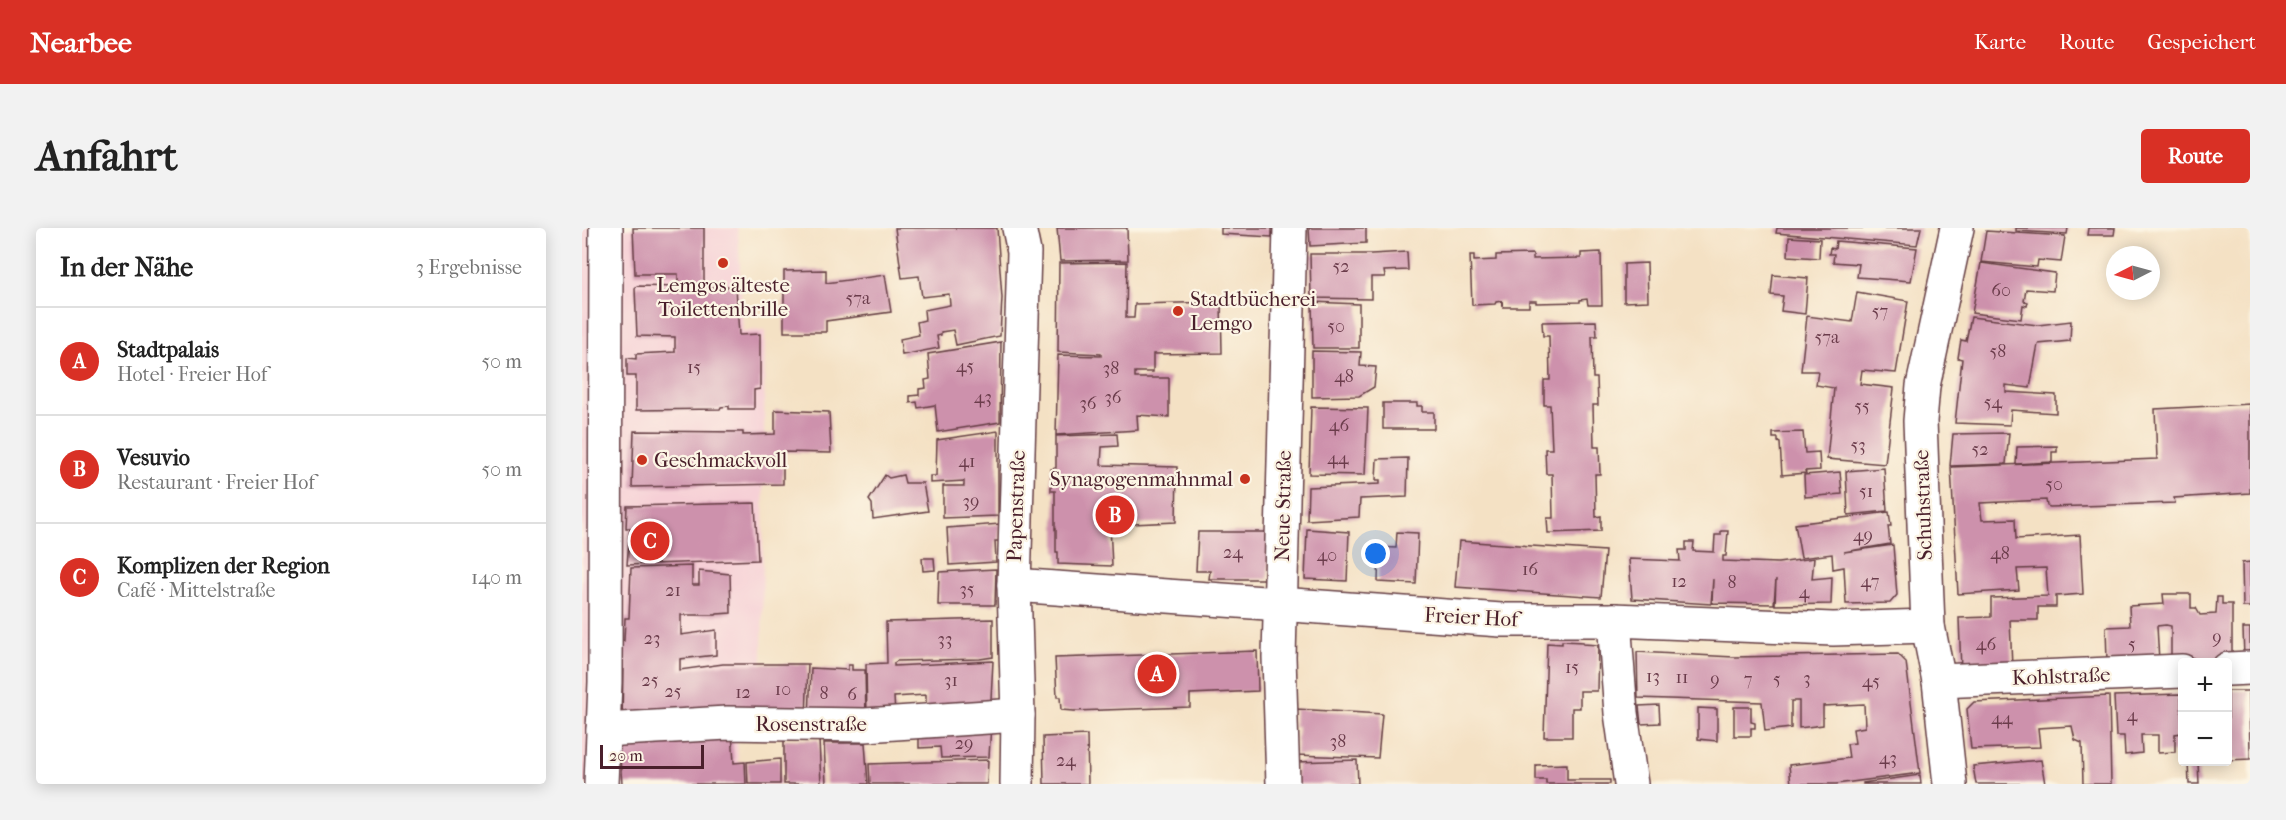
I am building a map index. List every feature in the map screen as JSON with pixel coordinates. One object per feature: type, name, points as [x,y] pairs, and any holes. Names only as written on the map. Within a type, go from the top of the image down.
[{"type":"street","points":[[601,784],[606,228]]},
{"type":"street","name":"Papenstraße","points":[[1017,784],[1018,715],[1014,585],[1024,252],[1018,228]]},
{"type":"street","name":"Neue Straße","points":[[1283,784],[1279,669],[1290,228]]},
{"type":"street","name":"Schuhstraße","points":[[1950,784],[1940,681],[1929,626],[1920,421],[1923,386],[1957,228]]},
{"type":"street","name":"Freier Hof","points":[[1014,585],[1501,620],[1614,620],[1833,629],[1929,626]]},
{"type":"street","points":[[1614,620],[1621,713],[1632,784]]},
{"type":"street","points":[[2232,669],[2250,668]]},
{"type":"street","name":"Kohlstraße","points":[[1940,681],[2178,671]]},
{"type":"street","name":"Rosenstraße","points":[[603,730],[727,723],[865,725],[1018,715]]},
{"type":"shaded area","points":[[582,228],[738,228],[743,331],[765,330],[762,659],[759,719],[736,719],[739,784],[582,784]]},
{"type":"building","points":[[633,228],[704,228],[704,287],[736,287],[739,335],[760,334],[760,389],[754,390],[754,409],[729,409],[729,406],[720,409],[636,410],[636,376],[627,376],[627,358],[636,359],[636,354],[675,352],[675,337],[637,336],[635,288],[637,286],[678,287],[678,274],[635,274]]},
{"type":"building","points":[[895,228],[997,228],[1002,298],[1000,336],[956,345],[953,330],[941,332],[941,335],[937,336],[939,348],[902,355],[900,339],[919,335],[917,322],[925,320],[924,310],[950,305],[949,294],[922,297],[919,276],[902,278]]},
{"type":"building","points":[[1057,228],[1127,228],[1128,260],[1060,261]]},
{"type":"building","points":[[1221,228],[1272,228],[1272,237],[1221,234]]},
{"type":"building","points":[[1309,228],[1366,228],[1366,243],[1310,246]]},
{"type":"building","points":[[1777,228],[1921,228],[1917,245],[1776,233]]},
{"type":"building","points":[[2016,228],[2068,228],[2067,234],[2016,231]]},
{"type":"building","points":[[2088,228],[2115,228],[2114,235],[2087,235]]},
{"type":"building","points":[[1986,231],[2065,236],[2061,262],[2038,260],[2037,267],[1981,262]]},
{"type":"building","points":[[1789,237],[1820,239],[1819,258],[1788,256]]},
{"type":"building","points":[[1836,241],[1917,248],[1911,281],[1857,277],[1859,264],[1833,262],[1834,254],[1829,254],[1830,248],[1835,249]]},
{"type":"building","points":[[1407,252],[1408,270],[1384,271],[1385,277],[1371,277],[1371,299],[1311,298],[1310,254]]},
{"type":"building","points":[[1601,252],[1602,305],[1588,305],[1587,299],[1580,300],[1580,302],[1536,303],[1536,301],[1529,301],[1529,307],[1503,307],[1502,301],[1495,304],[1472,305],[1470,255],[1474,255],[1474,261],[1496,260],[1496,255],[1533,254],[1533,259],[1581,258],[1581,253]]},
{"type":"building","points":[[1127,262],[1126,318],[1134,318],[1135,304],[1221,302],[1222,353],[1153,354],[1153,372],[1135,372],[1135,378],[1169,378],[1169,417],[1137,415],[1138,430],[1056,435],[1058,355],[1101,356],[1101,354],[1058,352],[1059,263]]},
{"type":"building","points":[[1647,263],[1648,301],[1624,302],[1624,264]]},
{"type":"building","points":[[1981,263],[2055,273],[2053,291],[2026,289],[2024,301],[2028,302],[2027,306],[2023,305],[2021,319],[1972,313]]},
{"type":"building","points":[[826,270],[826,283],[885,275],[891,312],[826,321],[826,332],[784,332],[784,271]]},
{"type":"building","points":[[1773,275],[1808,278],[1805,314],[1781,311],[1783,296],[1771,295]]},
{"type":"building","points":[[1857,292],[1908,301],[1896,373],[1862,370],[1860,384],[1894,388],[1885,464],[1827,459],[1834,388],[1816,385],[1818,371],[1801,371],[1807,316],[1852,322]]},
{"type":"building","points":[[1312,302],[1359,304],[1359,348],[1313,348]]},
{"type":"building","points":[[1971,317],[2038,325],[2071,321],[2070,341],[2038,344],[2030,388],[2006,385],[2006,392],[2056,395],[2056,413],[2011,410],[2010,425],[1955,423],[1962,359],[1958,358],[1961,340],[1966,341]]},
{"type":"building","points":[[1596,321],[1597,336],[1592,336],[1593,378],[1597,378],[1598,405],[1593,405],[1594,447],[1599,447],[1600,474],[1595,474],[1596,517],[1601,516],[1601,531],[1548,533],[1547,518],[1553,518],[1552,474],[1546,474],[1545,449],[1552,449],[1550,405],[1544,405],[1544,380],[1550,380],[1549,336],[1543,336],[1542,322]]},
{"type":"building","points":[[1001,342],[1000,422],[938,432],[935,405],[918,408],[917,402],[910,403],[910,396],[919,395],[919,389],[926,388],[925,380],[930,379],[928,354]]},
{"type":"building","points":[[1312,351],[1361,352],[1360,366],[1376,367],[1374,387],[1359,396],[1312,397]]},
{"type":"building","points":[[1383,403],[1417,403],[1417,406],[1422,406],[1422,412],[1434,412],[1434,429],[1383,429]]},
{"type":"building","points":[[2250,404],[2250,493],[2174,498],[2175,503],[2050,507],[2047,506],[2046,500],[1980,503],[1982,520],[2015,519],[2016,539],[2080,535],[2083,594],[2056,596],[2056,607],[2038,607],[2038,620],[2010,620],[2012,667],[1961,670],[1959,618],[1991,617],[1991,598],[2048,596],[2046,568],[2017,569],[2019,590],[1958,594],[1951,467],[2157,459],[2155,409]]},
{"type":"building","points":[[1311,407],[1368,408],[1365,475],[1309,474]]},
{"type":"building","points":[[775,410],[829,412],[831,453],[783,452],[783,484],[632,487],[634,431],[775,434]]},
{"type":"building","points":[[998,431],[998,516],[943,518],[943,486],[964,486],[964,481],[930,483],[930,476],[936,476],[937,440]]},
{"type":"building","points":[[1803,432],[1805,453],[1819,452],[1820,470],[1782,475],[1780,443],[1778,438],[1773,438],[1773,433]]},
{"type":"building","points":[[2009,433],[2006,464],[1950,466],[1953,434]]},
{"type":"building","points":[[1117,434],[1118,446],[1102,447],[1101,465],[1177,467],[1176,522],[1110,525],[1112,566],[1058,564],[1055,491],[1051,491],[1051,469],[1056,468],[1056,436]]},
{"type":"building","points":[[2057,446],[2057,452],[2052,452],[2052,462],[2016,464],[2017,447]]},
{"type":"building","points":[[1408,458],[1407,497],[1360,499],[1359,517],[1307,520],[1308,487],[1380,484],[1380,480],[1376,480],[1377,459]]},
{"type":"building","points":[[1884,468],[1887,511],[1848,515],[1846,471]]},
{"type":"building","points":[[1840,472],[1842,494],[1805,497],[1804,475]]},
{"type":"building","points":[[885,475],[889,478],[903,475],[905,483],[923,483],[928,511],[873,519],[872,504],[869,500]]},
{"type":"building","points":[[755,503],[758,560],[627,565],[630,528],[626,528],[627,506]]},
{"type":"building","points":[[1889,512],[1890,544],[1844,552],[1893,545],[1897,595],[1890,603],[1846,604],[1844,567],[1833,569],[1832,554],[1801,558],[1795,524]]},
{"type":"building","points":[[1000,524],[999,541],[995,541],[996,562],[949,565],[947,528]]},
{"type":"building","points":[[1307,529],[1349,532],[1347,581],[1305,579]]},
{"type":"building","points":[[1721,531],[1728,531],[1726,556],[1723,556],[1723,561],[1778,563],[1814,558],[1812,579],[1832,577],[1831,604],[1775,605],[1776,579],[1774,604],[1712,603],[1713,579],[1711,604],[1632,599],[1629,559],[1680,561],[1679,550],[1686,550],[1686,542],[1694,542],[1693,551],[1714,552],[1715,535],[1721,535]]},
{"type":"building","points":[[1198,532],[1270,532],[1268,579],[1209,579],[1210,571],[1196,571]]},
{"type":"building","points":[[1397,532],[1418,533],[1416,584],[1378,582],[1379,547],[1396,548]]},
{"type":"building","points":[[1459,541],[1605,551],[1601,597],[1455,587]]},
{"type":"building","points":[[922,558],[934,558],[935,570],[923,571]]},
{"type":"building","points":[[2250,562],[2250,607],[2243,607],[2242,563]]},
{"type":"building","points":[[692,566],[692,585],[699,585],[699,571],[730,574],[731,613],[681,615],[681,635],[716,630],[716,655],[680,659],[680,670],[723,664],[808,664],[806,718],[622,723],[623,666],[618,665],[619,641],[624,641],[625,618],[629,618],[631,568]]},
{"type":"building","points":[[996,569],[995,605],[938,605],[939,572]]},
{"type":"building","points":[[2163,594],[2191,594],[2191,608],[2196,608],[2200,615],[2216,614],[2217,597],[2222,597],[2222,604],[2232,604],[2232,658],[2178,658],[2178,661],[2171,661],[2171,626],[2166,625],[2157,626],[2159,661],[2107,662],[2106,627],[2130,626],[2129,606],[2164,604]]},
{"type":"building","points":[[993,619],[993,657],[897,661],[894,663],[894,666],[993,661],[991,699],[985,706],[926,711],[926,695],[894,697],[895,713],[867,715],[866,664],[887,663],[886,622]]},
{"type":"building","points":[[2243,628],[2250,628],[2250,656],[2244,657]]},
{"type":"building","points":[[1562,641],[1598,645],[1597,691],[1580,691],[1580,708],[1572,708],[1572,737],[1544,737],[1547,643],[1562,644]]},
{"type":"building","points":[[1257,651],[1258,691],[1190,694],[1190,707],[1074,711],[1061,710],[1060,697],[1057,697],[1055,658]]},
{"type":"building","points":[[1637,652],[1734,657],[1898,654],[1906,662],[1920,773],[1836,784],[1791,784],[1789,765],[1849,758],[1847,744],[1855,743],[1853,729],[1865,727],[1864,704],[1823,706],[1823,725],[1799,728],[1799,701],[1791,701],[1791,728],[1765,731],[1762,702],[1638,698]]},
{"type":"building","points":[[848,665],[852,665],[852,670],[865,670],[866,718],[809,718],[811,668],[848,670]]},
{"type":"building","points":[[2232,691],[2249,691],[2250,759],[2232,760]]},
{"type":"building","points":[[2178,694],[2178,734],[2175,734],[2175,752],[2158,753],[2158,735],[2141,735],[2142,753],[2125,755],[2124,736],[2116,736],[2114,696]]},
{"type":"building","points":[[2109,696],[2111,784],[2083,784],[2082,743],[2075,740],[2072,726],[2038,728],[2040,747],[1971,749],[1967,709],[1974,702]]},
{"type":"building","points":[[1659,705],[1660,723],[1641,724],[1639,706]]},
{"type":"building","points":[[1734,707],[1751,707],[1751,722],[1755,723],[1755,728],[1751,728],[1751,736],[1734,736]]},
{"type":"building","points":[[1698,708],[1717,709],[1717,741],[1698,739]]},
{"type":"building","points":[[1295,709],[1382,714],[1378,758],[1296,755],[1298,727],[1294,727]]},
{"type":"building","points":[[991,725],[989,757],[941,758],[940,747],[919,748],[919,733]]},
{"type":"building","points":[[732,732],[734,763],[745,762],[746,784],[622,784],[619,745],[621,746],[621,740]]},
{"type":"building","points":[[1087,735],[1088,784],[1044,784],[1043,737]]},
{"type":"building","points":[[784,739],[819,740],[821,784],[784,784]]},
{"type":"building","points":[[824,743],[865,743],[868,784],[826,784]]},
{"type":"building","points":[[780,759],[780,784],[748,784],[747,762]]},
{"type":"building","points":[[988,760],[987,784],[870,784],[869,764]]},
{"type":"building","points":[[1357,760],[1358,784],[1297,784],[1296,762]]},
{"type":"building","points":[[2041,760],[2045,784],[1976,784],[1973,766]]},
{"type":"building","points":[[1567,764],[1567,780],[1610,780],[1610,784],[1546,784],[1546,780],[1536,780],[1536,765]]},
{"type":"building","points":[[2188,766],[2198,766],[2199,784],[2189,784]]},
{"type":"building","points":[[1920,775],[1921,784],[1863,784],[1863,783]]},
{"type":"place","name":"Lemgos älteste Toilettenbrille","points":[[723,263]]},
{"type":"place","name":"Stadtbücherei Lemgo","points":[[1178,311]]},
{"type":"place","name":"Geschmackvoll","points":[[642,460]]},
{"type":"place","name":"Synagogenmahnmal","points":[[1245,479]]},
{"type":"place","name":"Vesuvio","points":[[1115,515]]},
{"type":"place","name":"Komplizen der Region","points":[[650,541]]},
{"type":"place","name":"Stadtpalais","points":[[1157,674]]}]
